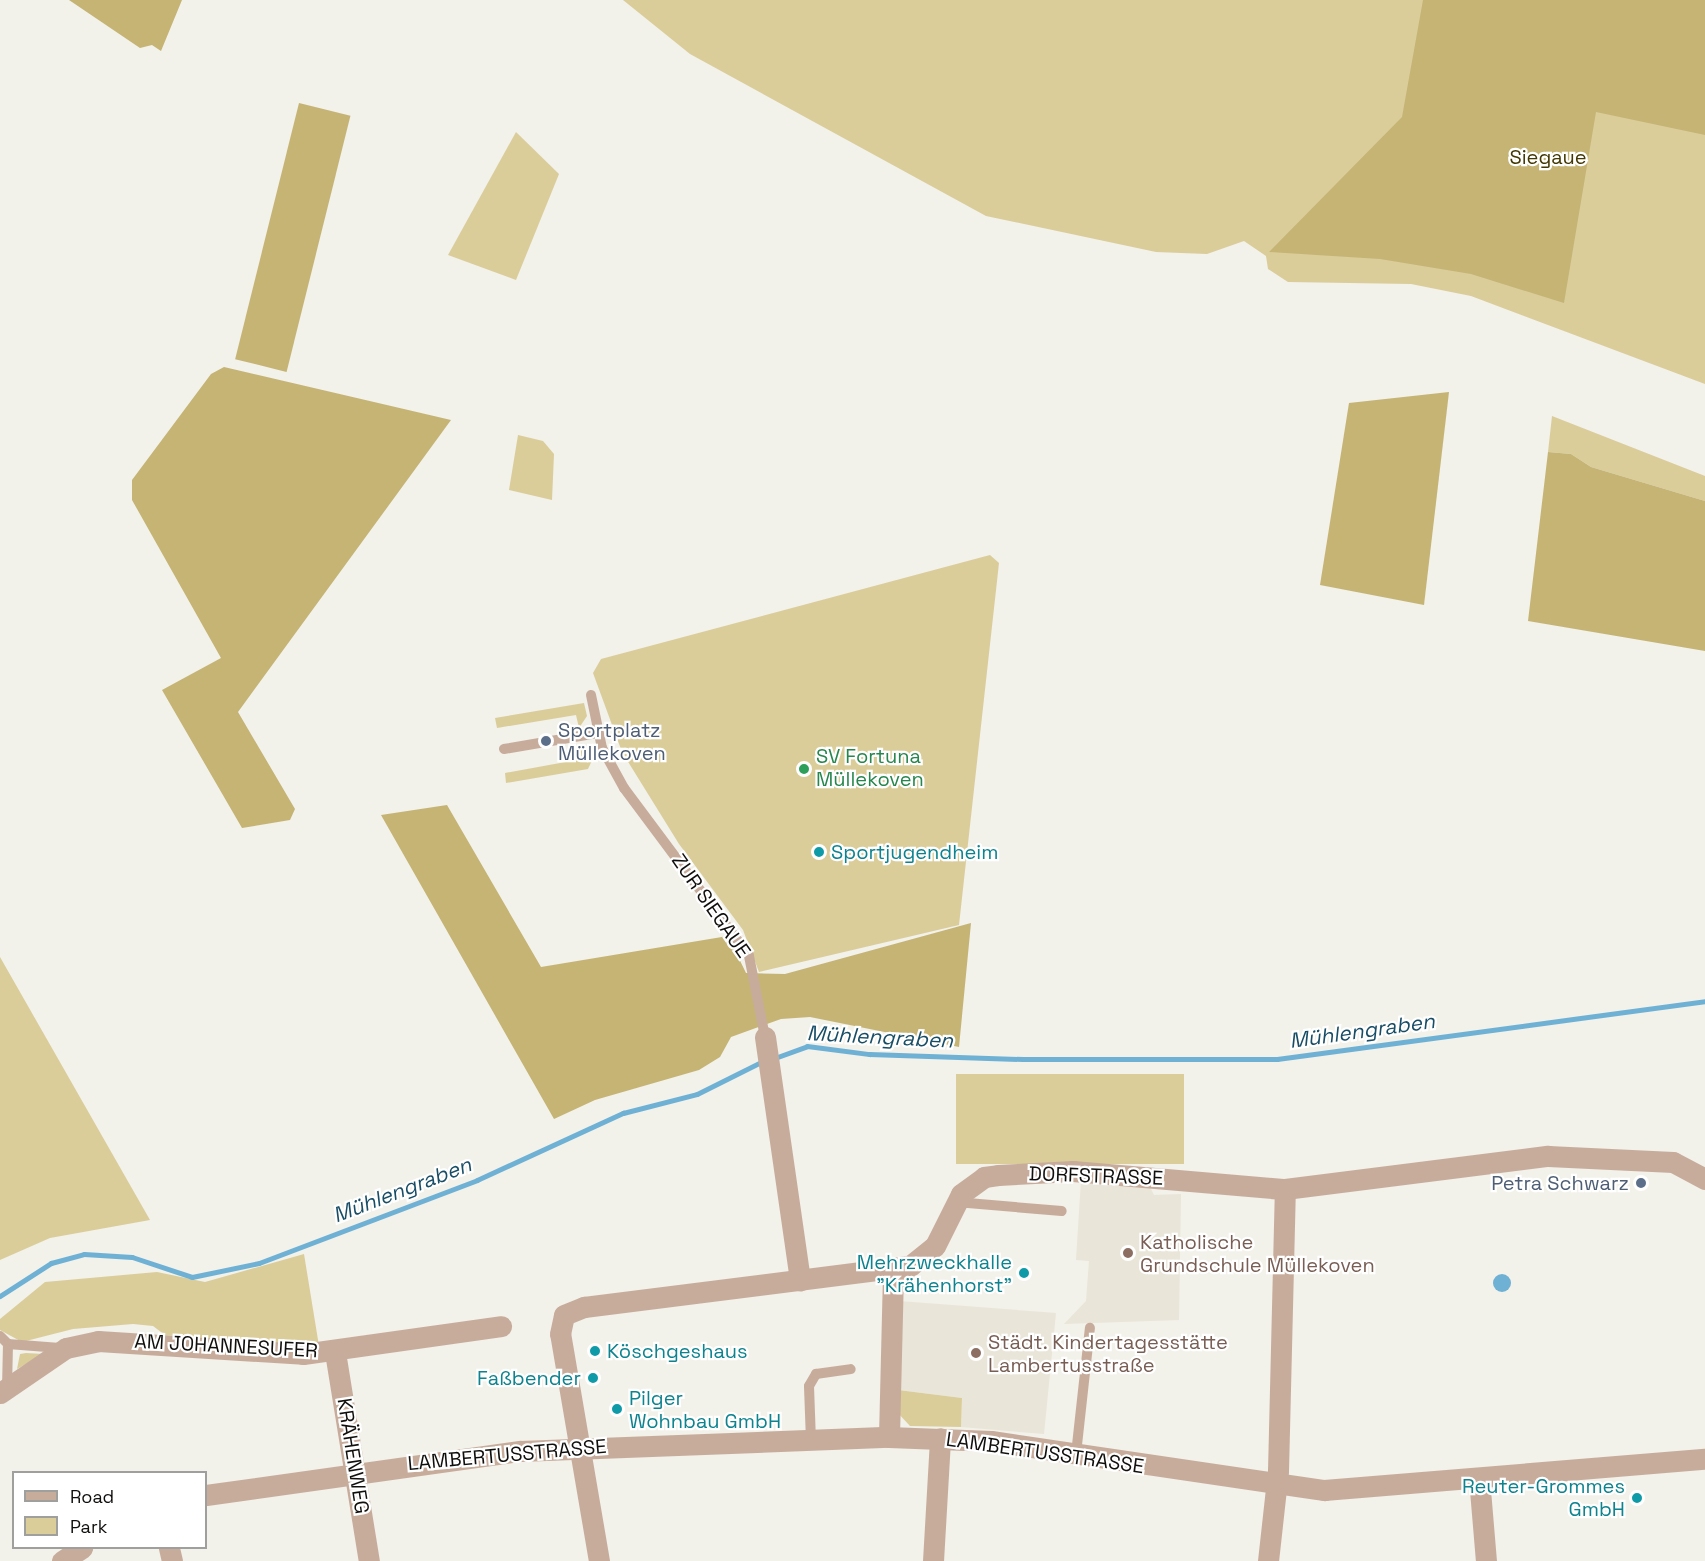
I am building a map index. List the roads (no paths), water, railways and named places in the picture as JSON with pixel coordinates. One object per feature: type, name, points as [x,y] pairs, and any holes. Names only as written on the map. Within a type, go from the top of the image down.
[{"type":"street","name":"ZUR SIEGAUE","points":[[765,1036],[800,1280]]},
{"type":"street","name":"DORFSTRASSE","points":[[599,1561],[560,1334],[564,1315],[584,1307],[800,1280],[893,1271],[916,1263],[935,1246],[955,1202],[984,1177],[1015,1173],[1073,1171],[1285,1189],[1548,1156],[1673,1162],[1705,1179]]},
{"type":"street","points":[[1268,1561],[1275,1484],[1285,1189]]},
{"type":"street","points":[[889,1437],[893,1271]]},
{"type":"street","name":"AM JOHANNESUFER","points":[[4,1390],[66,1348],[125,1340],[272,1353],[335,1352],[501,1326]]},
{"type":"street","name":"KRÄHENWEG","points":[[335,1352],[357,1470],[369,1561]]},
{"type":"street","name":"LAMBERTUSSTRASSE","points":[[207,1496],[357,1470],[581,1446],[889,1437],[940,1438],[1076,1454],[1275,1484],[1365,1490],[1705,1459]]},
{"type":"street","points":[[933,1561],[940,1438]]},
{"type":"street","points":[[1479,1478],[1486,1561]]},
{"type":"street","points":[[62,1561],[80,1549]]},
{"type":"lane","name":"ZUR SIEGAUE","points":[[591,695],[598,733],[624,788],[749,956],[765,1036]]},
{"type":"lane","points":[[504,749],[598,733]]},
{"type":"lane","points":[[955,1202],[1062,1211]]},
{"type":"lane","points":[[1076,1454],[1090,1328]]},
{"type":"lane","points":[[4,1390],[4,1340],[66,1348]]},
{"type":"lane","points":[[811,1441],[809,1386],[816,1374],[851,1369]]},
{"type":"water","points":[[1502,1274],[1508,1277],[1511,1283],[1508,1289],[1502,1292],[1496,1289],[1493,1283],[1496,1277]]},
{"type":"waterway","name":"Mühlengraben","points":[[772,1059],[807,1046],[869,1054],[1023,1059],[1277,1059],[1705,1001]]},
{"type":"waterway","name":"Mühlengraben","points":[[0,1296],[51,1263],[84,1254],[132,1257],[192,1277],[259,1263],[477,1180],[623,1113],[697,1094],[763,1061]]},
{"type":"place","name":"Sportplatz Müllekoven","points":[[546,741]]},
{"type":"place","name":"SV Fortuna Müllekoven","points":[[804,769]]},
{"type":"place","name":"Sportjugendheim","points":[[819,852]]},
{"type":"place","name":"Petra Schwarz","points":[[1641,1183]]},
{"type":"place","name":"Katholische Grundschule Müllekoven","points":[[1128,1253]]},
{"type":"place","name":"Mehrzweckhalle \"Krähenhorst\"","points":[[1024,1273]]},
{"type":"place","name":"Köschgeshaus","points":[[595,1351]]},
{"type":"place","name":"Städt. Kindertagesstätte Lambertusstraße","points":[[976,1353]]},
{"type":"place","name":"Faßbender","points":[[593,1378]]},
{"type":"place","name":"Pilger Wohnbau GmbH","points":[[617,1409]]},
{"type":"place","name":"Reuter-Grommes GmbH","points":[[1637,1498]]},
{"type":"park label","name":"Siegaue","points":[[1548,157]]}]
